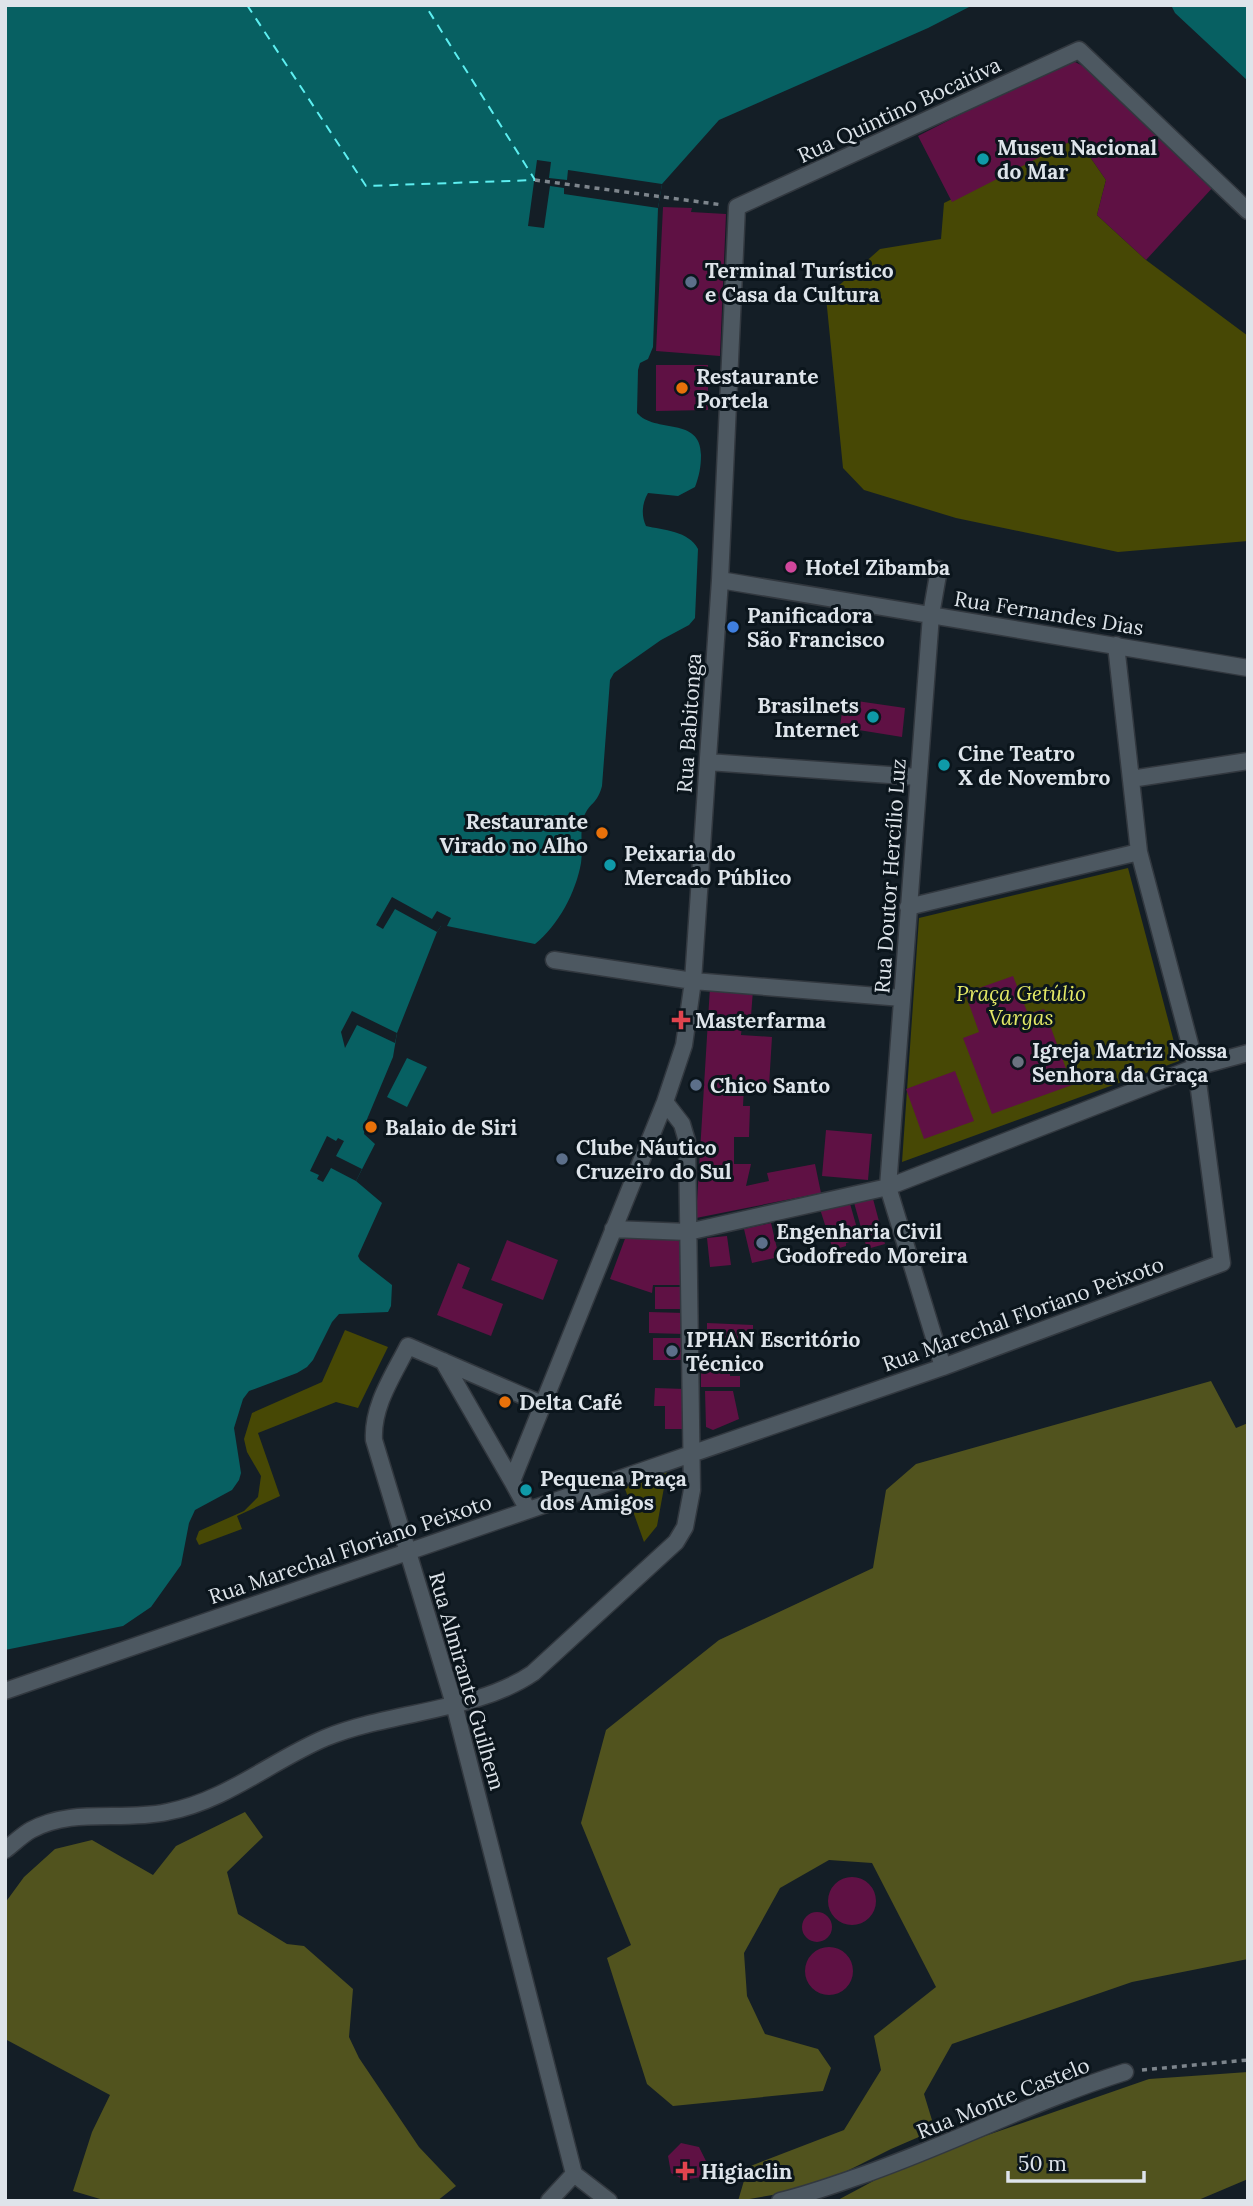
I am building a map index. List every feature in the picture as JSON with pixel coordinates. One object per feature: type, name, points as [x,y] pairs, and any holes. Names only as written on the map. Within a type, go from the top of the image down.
[{"type":"street","name":"Rua Quintino Bocaiúva","points":[[737,207],[1079,50],[1248,211]]},
{"type":"street","name":"Rua Babitonga","points":[[512,1481],[666,1102],[684,1045],[692,981],[720,580],[737,207]]},
{"type":"street","name":"Rua Doutor Hercílio Luz","points":[[888,1187],[931,615],[939,569]]},
{"type":"street","name":"Rua Fernandes Dias","points":[[720,580],[1248,668]]},
{"type":"street","points":[[1116,645],[1139,852],[1196,1067]]},
{"type":"street","points":[[1131,779],[1248,761]]},
{"type":"street","points":[[708,762],[918,777]]},
{"type":"street","points":[[908,907],[1139,852]]},
{"type":"street","points":[[554,960],[692,981],[902,998]]},
{"type":"street","points":[[613,1228],[688,1232],[888,1187],[1196,1067],[1248,1053]]},
{"type":"street","name":"Rua Marechal Floriano Peixoto","points":[[5,1691],[943,1367],[1222,1263],[1196,1067]]},
{"type":"street","points":[[5,1850],[30,1831],[58,1819],[165,1813],[192,1806],[228,1791],[323,1739],[505,1688],[533,1673],[676,1542],[685,1527],[690,1507],[692,1453],[687,1141],[682,1124],[666,1102]]},
{"type":"street","points":[[888,1187],[943,1367]]},
{"type":"street","name":"Rua Almirante Guilhem","points":[[542,1404],[408,1346],[377,1408],[373,1424],[374,1440],[454,1704],[574,2174]]},
{"type":"street","points":[[443,1361],[528,1510]]},
{"type":"street","name":"Rua Monte Castelo","points":[[780,2201],[904,2161],[1075,2088],[1125,2072]]},
{"type":"street","points":[[549,2201],[574,2174],[609,2201]]},
{"type":"path","points":[[535,180],[737,207]]},
{"type":"path","points":[[1125,2072],[1248,2060]]},
{"type":"green space","points":[[1077,138],[1106,180],[1097,215],[1146,260],[1248,336],[1248,541],[1118,552],[956,518],[864,490],[843,468],[826,297],[880,249],[941,239],[944,203]]},
{"type":"green space","name":"Praça Getúlio Vargas","points":[[1128,868],[1179,1061],[902,1162],[919,918]]},
{"type":"green space","points":[[345,1330],[388,1347],[358,1408],[336,1402],[258,1433],[280,1496],[237,1516],[242,1529],[199,1545],[196,1539],[199,1531],[244,1511],[258,1497],[261,1476],[247,1452],[244,1439],[252,1413],[322,1382]]},
{"type":"green space","points":[[667,1471],[657,1526],[644,1542],[624,1486]]},
{"type":"shaded area","points":[[5,5],[973,5],[928,28],[719,120],[662,184],[658,208],[653,347],[648,359],[640,363],[638,370],[637,413],[655,423],[676,427],[694,435],[699,443],[701,459],[695,487],[678,496],[648,493],[643,514],[646,526],[682,535],[698,549],[695,618],[689,625],[661,640],[614,673],[610,680],[602,786],[583,818],[581,863],[575,885],[565,908],[551,928],[535,944],[447,926],[441,926],[437,932],[397,1033],[393,1057],[365,1124],[364,1134],[375,1144],[356,1181],[382,1203],[358,1256],[392,1285],[391,1306],[388,1312],[339,1314],[307,1367],[249,1391],[243,1399],[234,1428],[241,1473],[239,1480],[232,1490],[195,1510],[189,1523],[181,1565],[151,1607],[123,1626],[5,1650]]},
{"type":"shaded area","points":[[1171,5],[1248,5],[1248,81],[1175,13]]},
{"type":"shaded area","points":[[407,1058],[427,1067],[407,1107],[387,1097]]},
{"type":"shaded area","points":[[1211,1381],[1236,1428],[1248,1423],[1248,1959],[1132,1982],[952,2044],[924,2094],[935,2130],[813,2188],[738,2201],[748,2167],[844,2130],[881,2070],[874,2036],[936,1987],[872,1863],[829,1860],[780,1888],[744,1953],[747,1996],[765,2034],[818,2049],[831,2068],[823,2091],[673,2106],[647,2084],[607,1958],[631,1945],[581,1823],[606,1730],[719,1640],[873,1568],[886,1490],[916,1464]]},
{"type":"shaded area","points":[[245,1812],[263,1837],[227,1872],[238,1914],[287,1944],[304,1946],[353,1989],[349,2037],[359,2058],[419,2147],[456,2186],[437,2201],[107,2201],[73,2191],[92,2132],[110,2095],[5,2039],[5,1903],[24,1877],[55,1849],[92,1840],[153,1875],[176,1846]]},
{"type":"shaded area","points":[[1248,2072],[1248,2179],[1196,2201],[836,2201],[907,2163],[1149,2079]]},
{"type":"pier","points":[[537,160],[551,162],[549,178],[567,180],[568,170],[662,184],[658,208],[564,194],[564,188],[550,186],[544,228],[528,226]]},
{"type":"pier","points":[[392,897],[432,919],[437,911],[451,918],[447,926],[441,926],[437,932],[395,909],[383,929],[376,925]]},
{"type":"pier","points":[[352,1011],[397,1033],[395,1043],[357,1025],[345,1048],[341,1032]]},
{"type":"pier","points":[[327,1136],[336,1141],[338,1138],[344,1141],[336,1156],[362,1169],[356,1181],[331,1168],[323,1182],[317,1179],[319,1175],[310,1171]]},
{"type":"building","name":"Museu Nacional do Mar","points":[[1069,59],[1087,68],[1215,185],[1146,260],[1097,215],[1106,180],[1077,138],[952,202],[918,136]]},
{"type":"building","name":"Terminal Turístico e Casa da Cultura","points":[[663,207],[692,208],[691,212],[726,214],[720,356],[656,351]]},
{"type":"building","name":"Restaurante Portela","points":[[656,365],[708,365],[708,410],[656,411]]},
{"type":"building","name":"Brasilnets Internet","points":[[850,700],[905,708],[902,737],[840,727],[843,704],[848,704]]},
{"type":"building","name":"Igreja Matriz Nossa Senhora da Graça","points":[[1013,976],[1028,1014],[1044,1009],[1072,1085],[992,1114],[963,1038],[979,1032],[965,993]]},
{"type":"building","points":[[710,987],[753,990],[751,1016],[743,1015],[741,1035],[772,1037],[769,1086],[744,1086],[743,1106],[750,1106],[749,1137],[734,1137],[734,1164],[751,1164],[746,1186],[769,1181],[767,1173],[815,1164],[821,1193],[696,1218]]},
{"type":"building","points":[[955,1071],[974,1121],[924,1139],[906,1089]]},
{"type":"building","points":[[826,1130],[872,1134],[868,1180],[822,1176]]},
{"type":"building","points":[[872,1195],[885,1244],[867,1249],[853,1199]]},
{"type":"building","points":[[849,1200],[860,1239],[833,1250],[820,1209]]},
{"type":"building","name":"Engenharia Civil Godofredo Moreira","points":[[771,1223],[779,1257],[752,1263],[744,1229]]},
{"type":"building","points":[[626,1236],[681,1237],[682,1285],[653,1285],[652,1293],[610,1279]]},
{"type":"building","points":[[727,1236],[731,1265],[710,1267],[707,1238]]},
{"type":"building","points":[[507,1240],[558,1260],[543,1300],[491,1280]]},
{"type":"building","points":[[458,1263],[470,1268],[462,1288],[503,1304],[491,1336],[437,1315]]},
{"type":"building","points":[[655,1287],[683,1287],[683,1309],[655,1309]]},
{"type":"building","points":[[649,1312],[684,1313],[684,1334],[649,1333]]},
{"type":"building","points":[[707,1323],[753,1325],[753,1347],[707,1344]]},
{"type":"building","points":[[653,1338],[683,1338],[683,1360],[653,1360]]},
{"type":"building","points":[[701,1365],[730,1365],[730,1376],[740,1376],[740,1387],[701,1387]]},
{"type":"building","points":[[655,1388],[685,1389],[684,1429],[665,1429],[665,1406],[654,1406]]},
{"type":"building","points":[[705,1391],[733,1391],[739,1419],[713,1430],[706,1427]]},
{"type":"building","points":[[852,1877],[869,1884],[876,1901],[869,1918],[852,1925],[835,1918],[828,1901],[835,1884]]},
{"type":"building","points":[[817,1912],[823,1913],[831,1921],[831,1933],[823,1941],[817,1942],[811,1941],[803,1933],[802,1927],[803,1921],[811,1913]]},
{"type":"building","points":[[829,1947],[846,1954],[853,1971],[846,1988],[829,1995],[812,1988],[805,1971],[812,1954]]},
{"type":"building","points":[[681,2143],[699,2147],[706,2161],[701,2177],[684,2180],[671,2173],[668,2156]]},
{"type":"ferry route","points":[[247,5],[366,186],[535,180],[425,5]]},
{"type":"place","name":"Museu Nacional do Mar","points":[[983,159]]},
{"type":"place","name":"Terminal Turístico e Casa da Cultura","points":[[691,282]]},
{"type":"place","name":"Restaurante Portela","points":[[682,388]]},
{"type":"place","name":"Hotel Zibamba","points":[[791,567]]},
{"type":"place","name":"Panificadora São Francisco","points":[[733,627]]},
{"type":"place","name":"Brasilnets Internet","points":[[873,717]]},
{"type":"place","name":"Cine Teatro X de Novembro","points":[[944,765]]},
{"type":"place","name":"Restaurante Virado no Alho","points":[[602,833]]},
{"type":"place","name":"Peixaria do Mercado Público","points":[[610,865]]},
{"type":"place","name":"Masterfarma","points":[[681,1020]]},
{"type":"place","name":"Igreja Matriz Nossa Senhora da Graça","points":[[1018,1062]]},
{"type":"place","name":"Chico Santo","points":[[696,1085]]},
{"type":"place","name":"Balaio de Siri","points":[[371,1127]]},
{"type":"place","name":"Clube Náutico Cruzeiro do Sul","points":[[562,1159]]},
{"type":"place","name":"Engenharia Civil Godofredo Moreira","points":[[762,1243]]},
{"type":"place","name":"IPHAN Escritório Técnico","points":[[672,1351]]},
{"type":"place","name":"Delta Café","points":[[505,1402]]},
{"type":"place","name":"Pequena Praça dos Amigos","points":[[526,1490]]},
{"type":"place","name":"Higiaclin","points":[[685,2171]]}]
